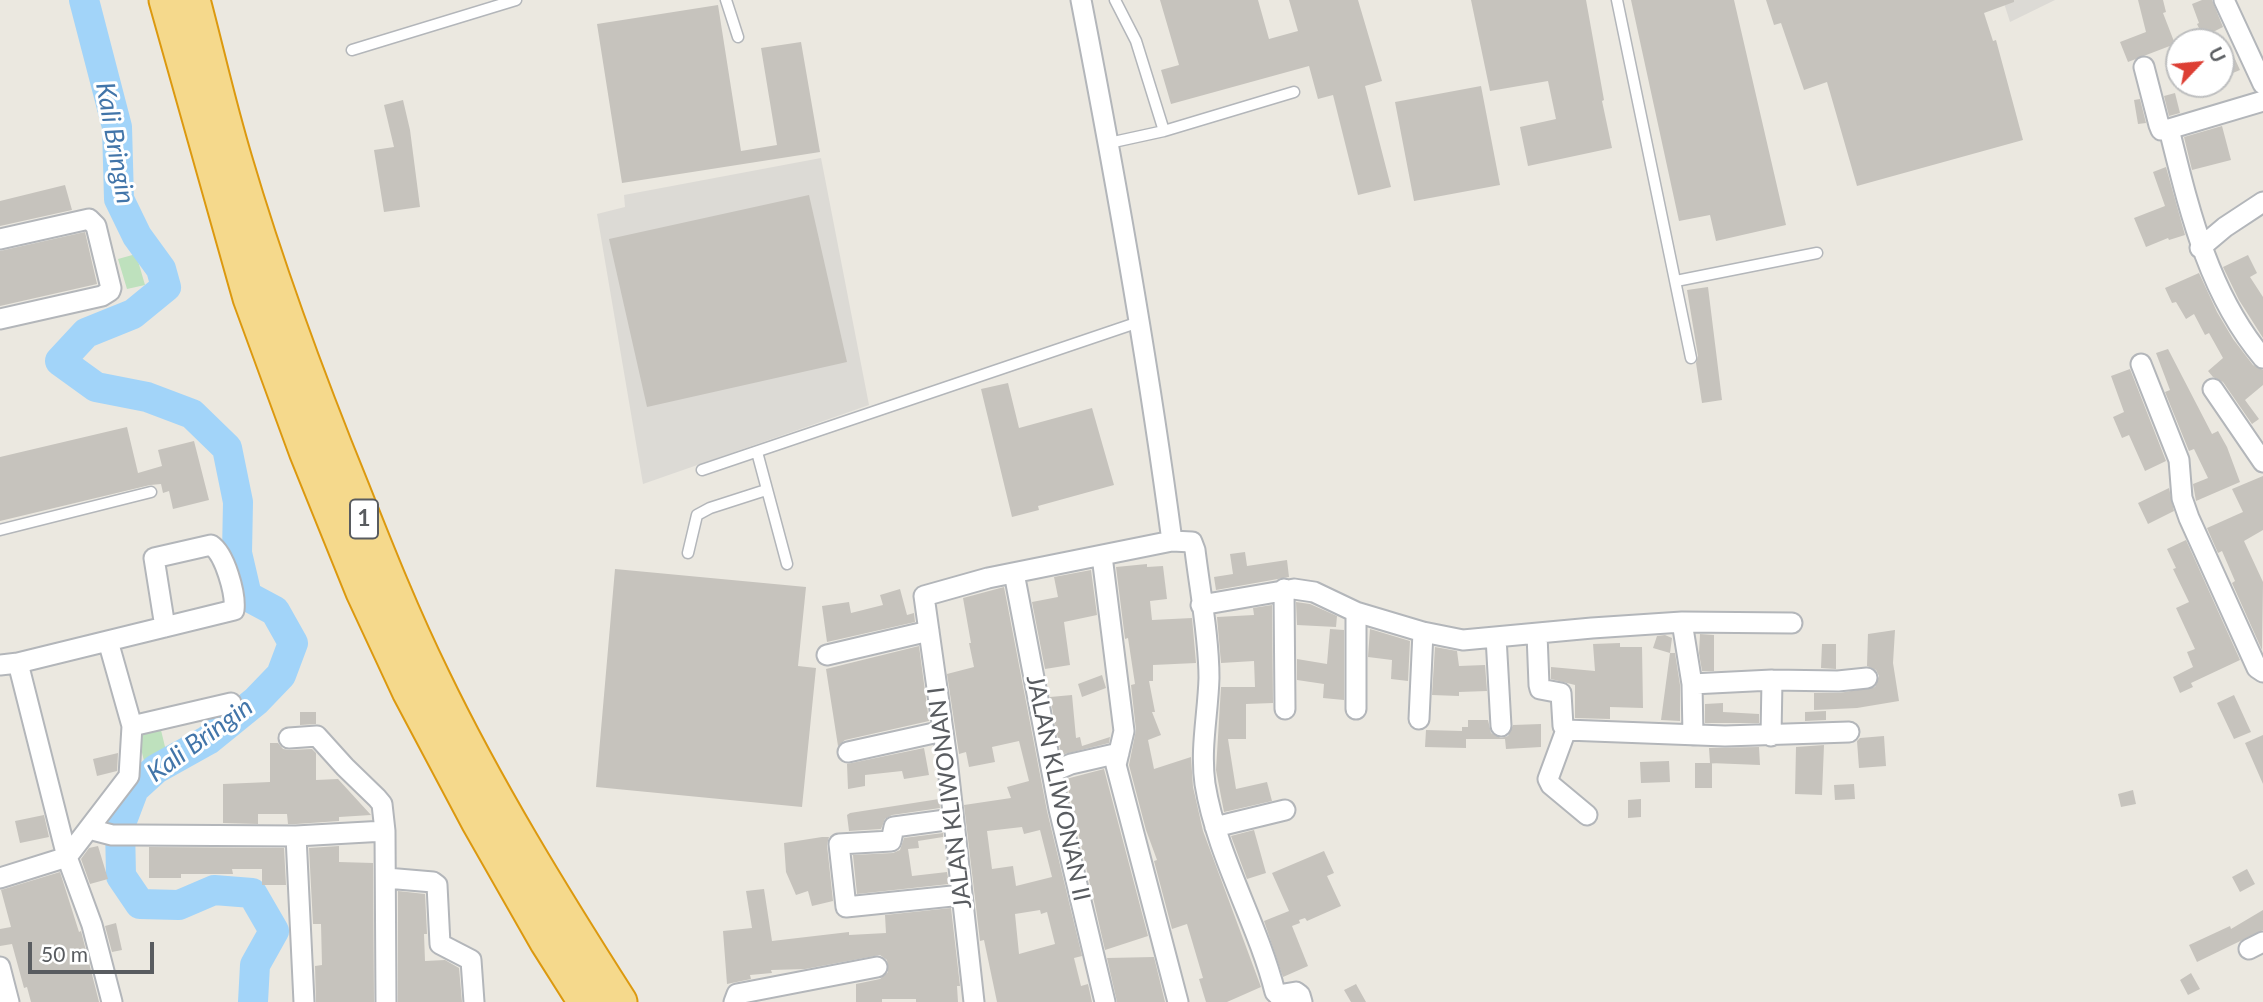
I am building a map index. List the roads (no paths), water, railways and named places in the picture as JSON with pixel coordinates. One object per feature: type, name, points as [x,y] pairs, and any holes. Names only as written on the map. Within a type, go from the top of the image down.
[{"type":"highway","name":"1","points":[[166,0],[250,298],[306,451],[363,592],[409,691],[478,821],[547,942],[585,1002]]},
{"type":"highway","name":"1","points":[[193,0],[234,158],[275,286],[331,438],[388,580],[433,679],[503,811],[571,927],[620,1002]]},
{"type":"street","points":[[1081,0],[1139,322],[1172,541]]},
{"type":"street","points":[[2224,0],[2263,84]]},
{"type":"street","points":[[2144,67],[2161,130],[2263,101]]},
{"type":"street","points":[[2169,129],[2200,248],[2238,325],[2263,358]]},
{"type":"street","points":[[2200,248],[2225,227],[2263,202]]},
{"type":"street","points":[[0,239],[89,219],[96,226],[111,288],[102,296],[0,319]]},
{"type":"street","points":[[2141,364],[2179,460],[2182,498],[2189,518],[2257,668],[2263,672]]},
{"type":"street","points":[[2213,389],[2263,462]]},
{"type":"street","points":[[1014,573],[1172,541],[1192,542],[1209,677],[1202,751],[1205,785],[1215,827],[1265,956],[1275,992],[1278,995],[1296,992],[1302,1002]]},
{"type":"street","points":[[112,1002],[92,925],[67,857],[9,664],[108,641],[165,627],[234,610],[235,603],[228,576],[219,551],[212,545],[154,558],[165,627]]},
{"type":"street","points":[[1102,556],[1124,731],[1116,765],[1178,1002]]},
{"type":"street","name":"JALAN KLIWONAN I","points":[[974,1002],[925,595],[1014,573]]},
{"type":"street","name":"JALAN KLIWONAN II","points":[[1014,573],[1052,772],[1105,1002]]},
{"type":"street","points":[[1202,605],[1284,589],[1314,592],[1356,612],[1423,632],[1462,640],[1682,622],[1792,623]]},
{"type":"street","points":[[1284,589],[1285,709]]},
{"type":"street","points":[[1356,612],[1356,709]]},
{"type":"street","points":[[1682,622],[1692,684],[1693,735]]},
{"type":"street","points":[[827,655],[929,631]]},
{"type":"street","points":[[1419,719],[1423,632]]},
{"type":"street","points":[[1537,634],[1540,689],[1561,693],[1563,726],[1566,730]]},
{"type":"street","points":[[1496,637],[1501,726]]},
{"type":"street","points":[[0,878],[67,857],[129,776],[132,726],[108,641]]},
{"type":"street","points":[[1692,684],[1867,678]]},
{"type":"street","points":[[1771,736],[1772,680]]},
{"type":"street","points":[[132,726],[231,703]]},
{"type":"street","points":[[1566,730],[1771,736],[1849,732]]},
{"type":"street","points":[[1566,730],[1548,779],[1551,786],[1587,815]]},
{"type":"street","points":[[848,752],[943,731]]},
{"type":"street","points":[[289,738],[317,736],[382,804],[386,878],[386,1002]]},
{"type":"street","points":[[1052,772],[1071,764],[1119,752]]},
{"type":"street","points":[[1215,827],[1285,810]]},
{"type":"street","points":[[953,819],[894,827],[891,841],[839,844],[843,882],[846,907],[962,895]]},
{"type":"street","points":[[89,830],[112,835],[296,836],[385,831]]},
{"type":"street","points":[[296,836],[304,1002]]},
{"type":"street","points":[[386,878],[433,882],[437,885],[440,944],[471,960],[474,1002]]},
{"type":"street","points":[[0,967],[9,1002]]},
{"type":"street","points":[[734,1002],[737,994],[877,967]]},
{"type":"lane","points":[[352,50],[516,0]]},
{"type":"lane","points":[[726,0],[738,37]]},
{"type":"lane","points":[[1115,0],[1136,41],[1164,131]]},
{"type":"lane","points":[[1617,0],[1691,358]]},
{"type":"lane","points":[[1109,144],[1164,131],[1294,92]]},
{"type":"lane","points":[[1676,281],[1817,253]]},
{"type":"lane","points":[[702,470],[1139,322]]},
{"type":"lane","points":[[757,452],[787,564]]},
{"type":"lane","points":[[688,553],[697,515],[710,508],[766,490]]},
{"type":"lane","points":[[0,530],[152,492]]},
{"type":"waterway","name":"Kali Bringin","points":[[84,0],[117,127],[119,199],[137,236],[161,269],[166,287],[133,314],[86,333],[60,361],[96,387],[147,397],[192,414],[227,448],[238,502],[237,553],[247,596],[275,611],[293,643],[281,675],[256,701],[208,740],[156,769],[134,789],[120,826],[121,876],[140,904],[179,905],[214,890],[252,893],[274,931],[255,965],[253,1002]]}]
